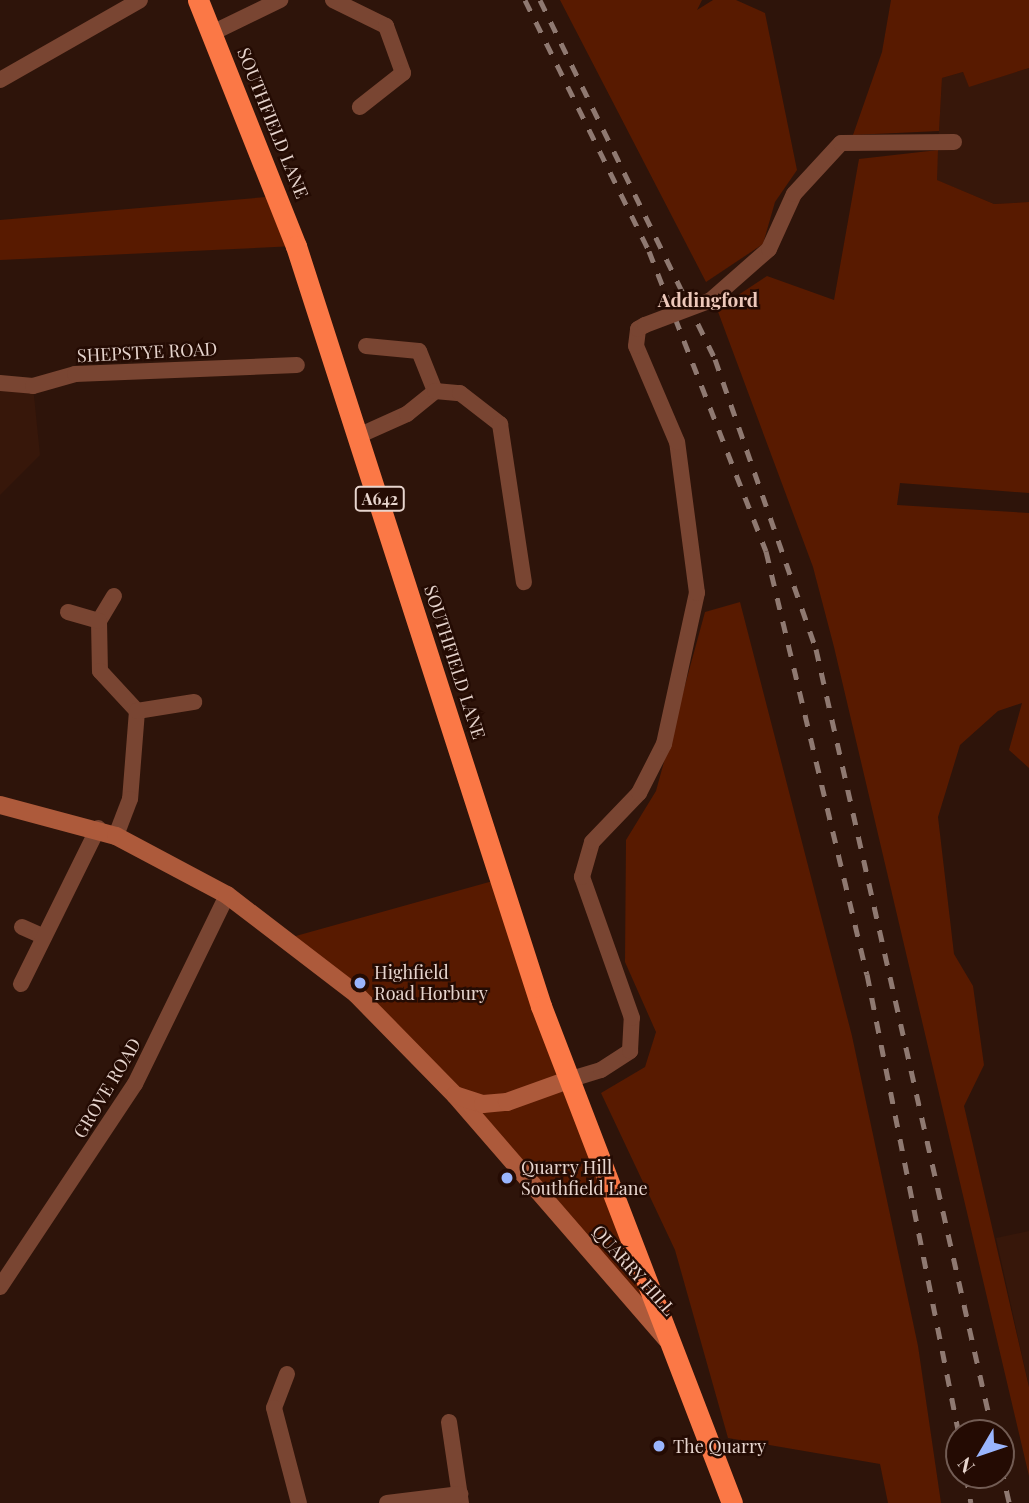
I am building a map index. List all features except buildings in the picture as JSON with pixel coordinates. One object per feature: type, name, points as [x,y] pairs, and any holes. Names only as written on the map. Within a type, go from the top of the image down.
[{"type":"highway","name":"SOUTHFIELD LANE","points":[[198,0],[271,174],[568,1080],[666,1339]]},
{"type":"highway","name":"QUARRY HILL","points":[[666,1339],[732,1503]]},
{"type":"main road","name":"QUARRY HILL","points":[[0,805],[98,828],[116,836],[227,895],[356,994],[455,1095],[666,1339]]},
{"type":"main road","points":[[455,1095],[483,1104],[507,1102],[568,1080]]},
{"type":"street","points":[[0,80],[140,0]]},
{"type":"street","points":[[212,33],[279,0]]},
{"type":"street","points":[[333,0],[386,26],[402,73],[360,107]]},
{"type":"street","points":[[568,1080],[601,1070],[629,1051],[632,1018],[582,877],[592,842],[639,793],[664,744],[697,593],[677,442],[636,346],[638,329],[711,300],[769,249],[794,194],[841,143],[954,142]]},
{"type":"street","points":[[366,346],[419,351],[435,391]]},
{"type":"street","name":"SHEPSTYE ROAD","points":[[0,383],[33,386],[75,374],[297,365]]},
{"type":"street","points":[[358,436],[407,414],[435,391],[460,393],[500,424],[524,582]]},
{"type":"street","points":[[114,596],[99,621],[100,671],[137,711],[130,799],[116,836]]},
{"type":"street","points":[[68,612],[99,621]]},
{"type":"street","points":[[137,711],[194,702]]},
{"type":"street","points":[[21,984],[98,828]]},
{"type":"street","name":"GROVE ROAD","points":[[0,1287],[135,1084],[227,895]]},
{"type":"street","points":[[22,927],[44,937]]},
{"type":"street","points":[[287,1374],[274,1408],[299,1503]]},
{"type":"street","points":[[387,1503],[461,1499],[449,1422]]},
{"type":"shaded area","points":[[560,0],[702,0],[697,10],[713,0],[736,0],[765,13],[797,170],[775,202],[763,244],[706,282]]},
{"type":"shaded area","points":[[891,0],[1029,0],[1029,68],[969,87],[963,72],[942,78],[939,131],[853,135],[882,52]]},
{"type":"shaded area","points":[[1029,68],[1029,202],[994,204],[936,180],[942,78],[963,72],[969,86]]},
{"type":"shaded area","points":[[938,150],[937,180],[994,204],[1029,202],[1029,493],[900,483],[897,505],[1029,513],[1029,768],[1009,750],[1022,703],[998,711],[960,745],[938,817],[954,954],[973,986],[984,1065],[964,1106],[1029,1387],[1029,1476],[813,567],[717,309],[767,276],[834,300],[859,159]]},
{"type":"shaded area","points":[[278,196],[296,246],[0,260],[0,220]]},
{"type":"shaded area","points":[[0,383],[33,386],[40,455],[0,495]]},
{"type":"shaded area","points":[[740,602],[852,1036],[918,1346],[941,1503],[888,1503],[880,1464],[728,1438],[675,1250],[601,1093],[645,1067],[656,1032],[625,962],[626,840],[656,791],[705,612]]},
{"type":"shaded area","points":[[500,879],[666,1339],[455,1095],[285,939]]},
{"type":"shaded area","points":[[1029,1231],[1029,1387],[996,1238]]},
{"type":"railway","points":[[525,0],[649,251],[766,551],[867,974],[956,1419]]},
{"type":"railway","points":[[540,0],[715,359],[816,649],[990,1419]]},
{"type":"railway","points":[[968,1489],[971,1503]]},
{"type":"railway","points":[[1006,1489],[1009,1503]]},
{"type":"place","name":"Highfield Road Horbury","points":[[360,983]]},
{"type":"place","name":"Quarry Hill Southfield Lane","points":[[507,1178]]},
{"type":"place","name":"The Quarry","points":[[659,1446]]},
{"type":"district","name":"Addingford","points":[[708,300]]}]
